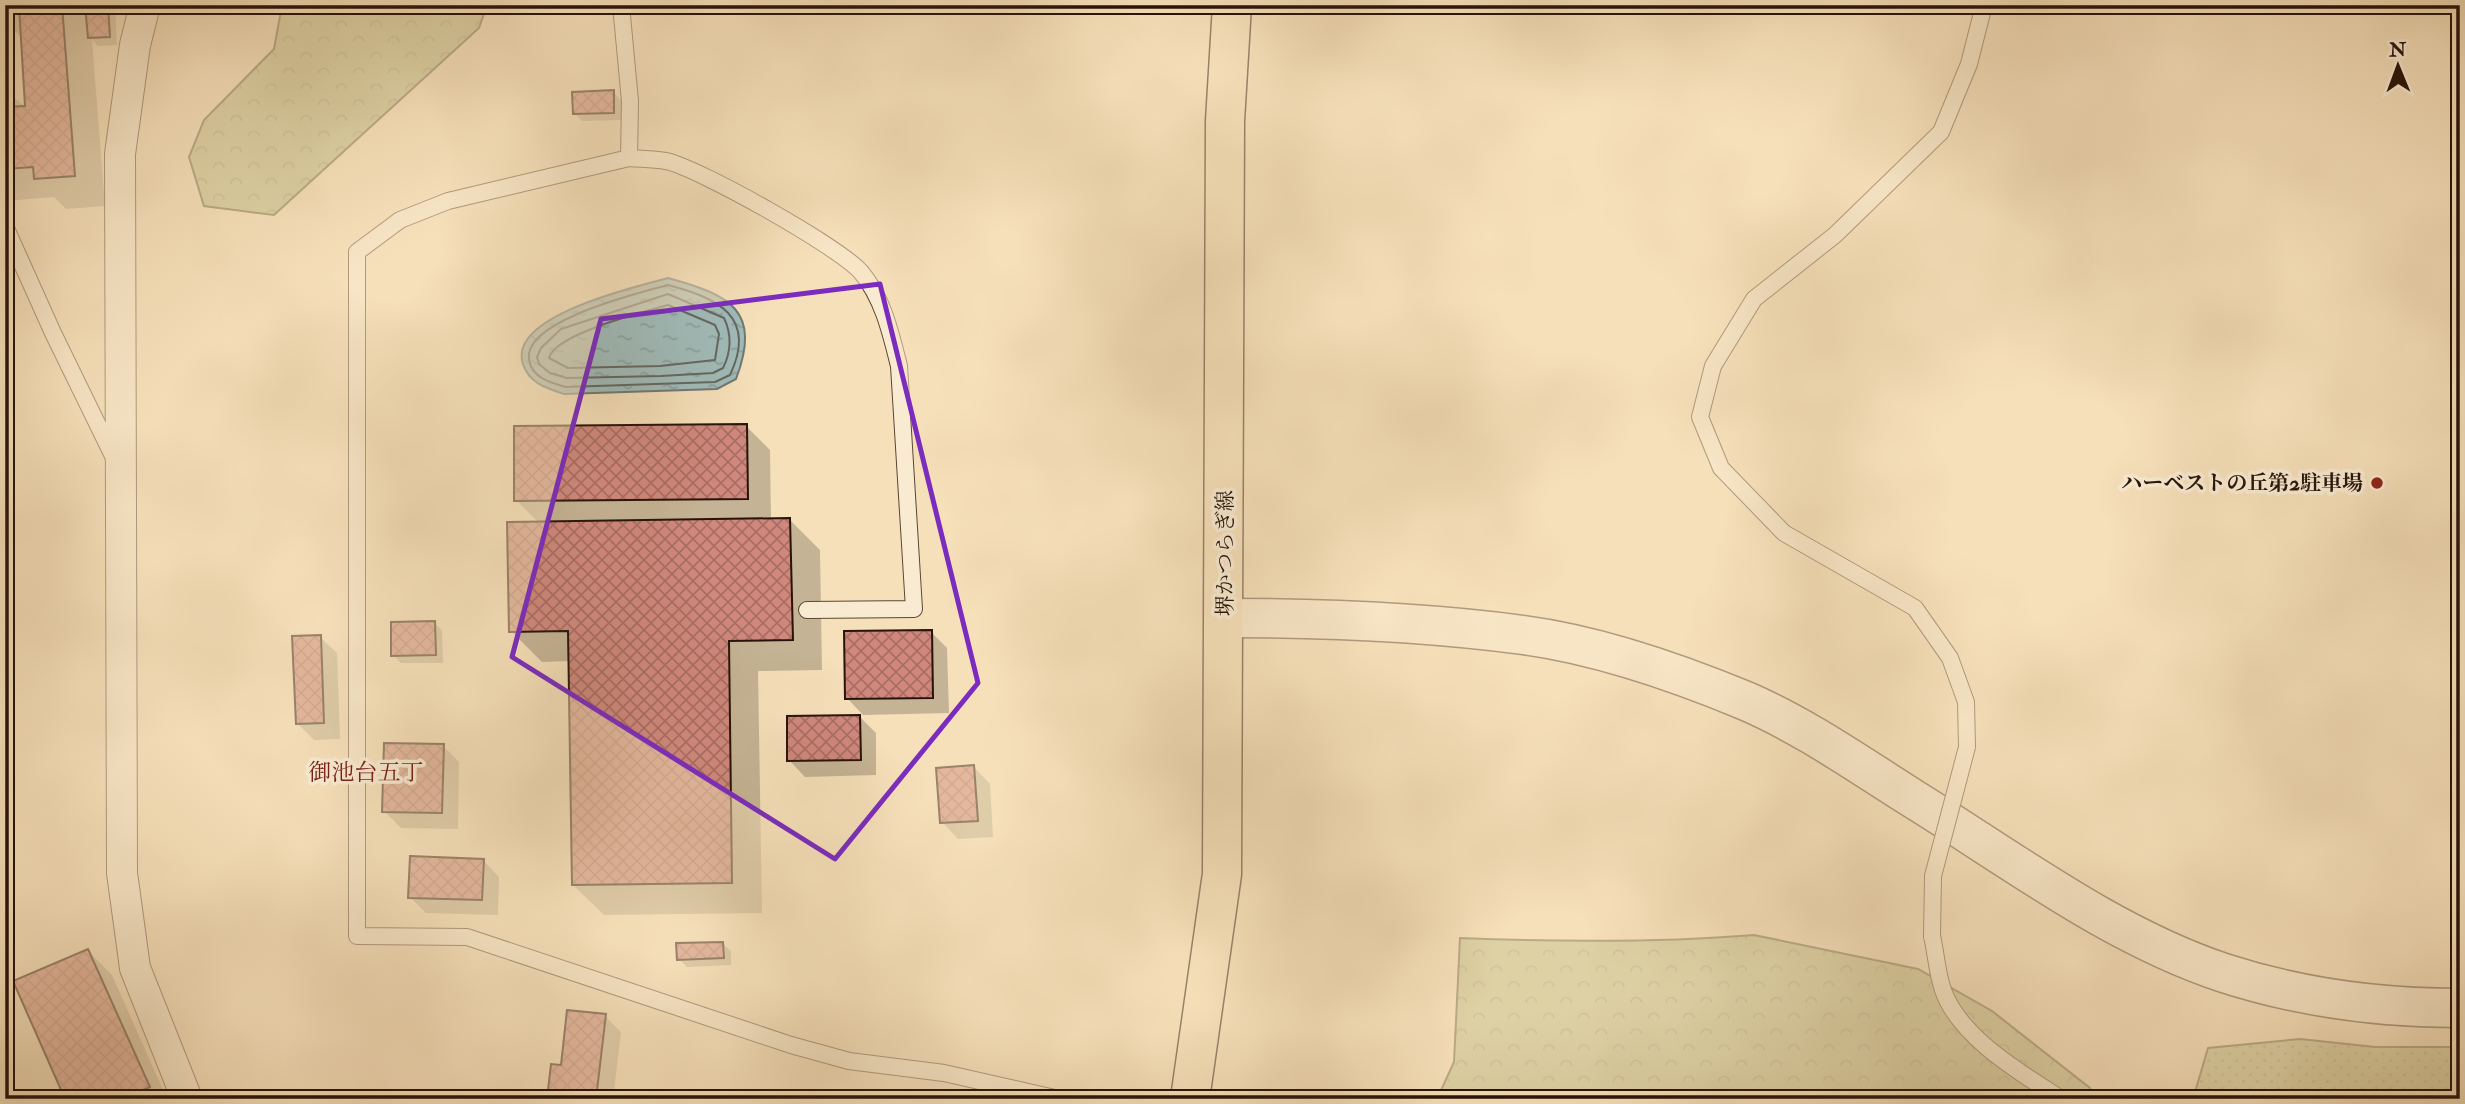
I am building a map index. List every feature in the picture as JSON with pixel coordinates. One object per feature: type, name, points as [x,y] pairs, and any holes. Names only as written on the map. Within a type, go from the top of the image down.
[{"type":"main road","name":"堺かつらぎ線","points":[[1190,1099],[1222,874],[1225,121],[1232,5]]},
{"type":"street","points":[[145,5],[135,45],[120,154],[122,873],[135,968],[187,1099]]},
{"type":"street","points":[[1225,618],[1397,624],[1526,635],[1637,661],[1748,702],[1809,734],[2090,909],[2155,944],[2224,973],[2357,1004],[2460,1008]]},
{"type":"lane","points":[[621,5],[630,101],[629,158]]},
{"type":"lane","points":[[1984,5],[1969,64],[1941,132],[1835,235],[1754,299],[1713,366],[1700,417],[1721,468],[1784,533],[1915,608],[1950,659],[1966,702],[1967,747],[1933,876],[1932,936],[1943,990],[1959,1022],[2022,1074],[2062,1099]]},
{"type":"lane","points":[[807,610],[914,609],[899,366],[890,328],[860,272],[800,230],[713,182],[668,162],[629,158],[448,201],[400,219],[357,252],[356,936],[467,937],[837,1058],[944,1073],[1059,1099]]},
{"type":"lane","points":[[5,226],[52,333],[120,470]]},
{"type":"highlighted area","points":[[880,284],[978,683],[835,859],[512,657],[601,319]]},
{"type":"green space","points":[[282,5],[487,5],[479,28],[274,215],[204,206],[189,157],[204,120],[274,49]]},
{"type":"green space","points":[[1754,935],[1918,969],[1992,1011],[2090,1088],[2096,1099],[1437,1099],[1454,1062],[1460,938],[1607,941]]},
{"type":"green space","points":[[2300,1039],[2375,1047],[2460,1047],[2460,1099],[2193,1099],[2208,1048]]},
{"type":"water","points":[[668,278],[708,291],[724,299],[735,309],[742,321],[745,336],[743,356],[736,379],[717,389],[564,394],[539,384],[529,376],[523,364],[523,347],[534,332],[553,318],[577,306]]},
{"type":"building","points":[[5,5],[62,5],[75,176],[34,179],[33,167],[5,169],[5,107],[25,106],[19,6]]},
{"type":"building","points":[[85,5],[108,5],[110,37],[88,38]]},
{"type":"building","points":[[614,90],[614,113],[573,114],[572,92]]},
{"type":"building","points":[[747,424],[748,499],[514,501],[514,426]]},
{"type":"building","points":[[790,518],[793,640],[729,641],[732,883],[572,885],[568,631],[509,632],[507,522]]},
{"type":"building","points":[[435,621],[436,655],[391,656],[391,622]]},
{"type":"building","points":[[932,630],[933,698],[845,699],[844,631]]},
{"type":"building","points":[[321,635],[324,723],[296,724],[292,636]]},
{"type":"building","points":[[860,715],[861,760],[787,761],[787,716]]},
{"type":"building","points":[[384,743],[444,744],[442,813],[382,812]]},
{"type":"building","points":[[974,765],[978,821],[940,823],[936,768]]},
{"type":"building","points":[[410,856],[484,859],[482,900],[408,898]]},
{"type":"building","points":[[723,942],[724,958],[677,960],[676,943]]},
{"type":"building","points":[[88,949],[150,1087],[125,1099],[65,1099],[13,981]]},
{"type":"building","points":[[567,1010],[606,1014],[596,1099],[547,1099],[551,1064],[561,1065]]},
{"type":"place","name":"ハーベストの丘第2駐車場","points":[[2377,483]]},
{"type":"district","name":"御池台五丁","points":[[366,772]]}]
